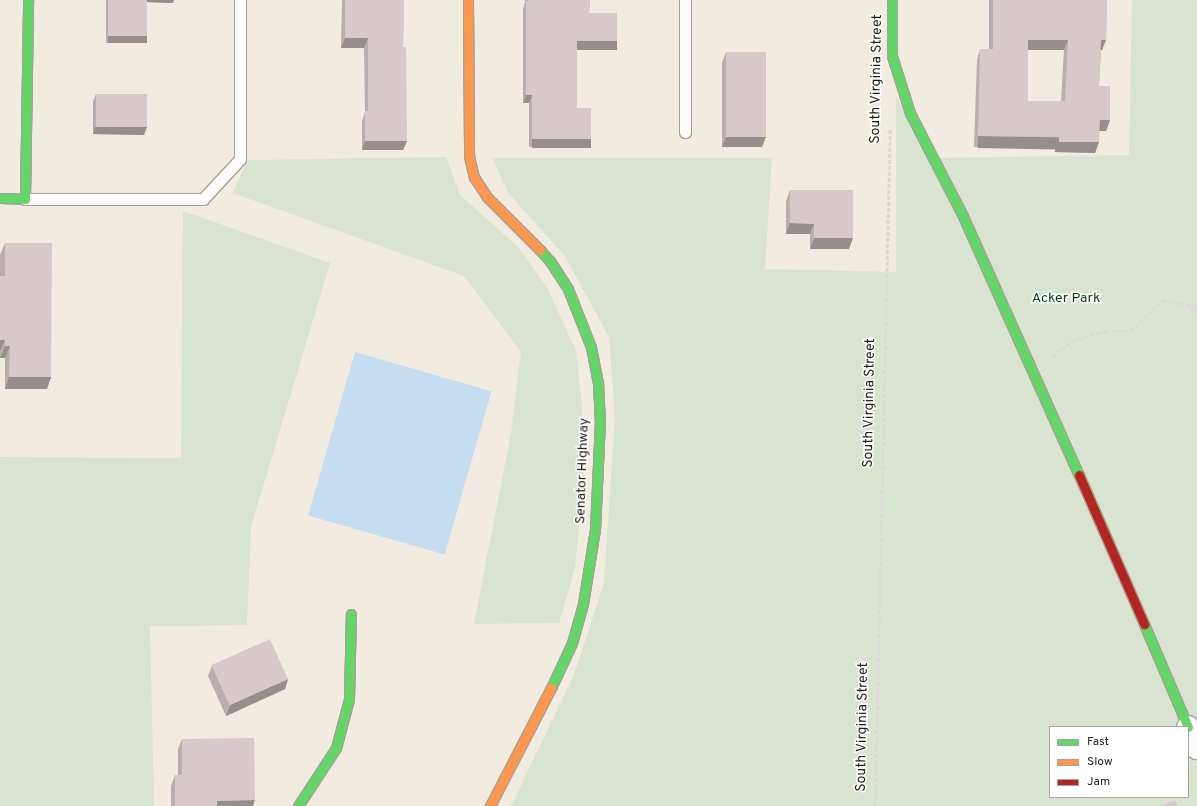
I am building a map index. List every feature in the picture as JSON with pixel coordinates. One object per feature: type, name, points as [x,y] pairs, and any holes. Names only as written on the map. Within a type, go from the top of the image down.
[{"type":"street","points":[[0,198],[25,199],[28,0]]},
{"type":"street","name":"Senator Highway","points":[[468,0],[470,156],[474,177],[487,197],[550,261],[568,289],[592,347],[598,384],[600,420],[595,529],[583,604],[572,643],[556,679],[490,806]]},
{"type":"street","name":"South Virginia Street","points":[[892,0],[892,56],[910,113],[962,214],[1034,370],[1188,726]]},
{"type":"street","points":[[298,806],[336,748],[349,699],[351,614]]},
{"type":"street","points":[[1189,729],[1197,748]]},
{"type":"lane","points":[[25,199],[203,199],[240,159],[240,0]]},
{"type":"lane","points":[[685,0],[685,132]]},
{"type":"path","name":"South Virginia Street","points":[[875,806],[890,120]]},
{"type":"path","points":[[1034,370],[1073,340],[1106,331],[1132,331],[1163,300]]},
{"type":"path","points":[[1163,300],[1197,306]]},
{"type":"path","points":[[1163,300],[1186,304],[1197,312]]},
{"type":"green space","name":"Acker Park","points":[[1132,0],[1197,0],[1197,806],[511,806],[574,675],[604,583],[615,417],[609,337],[565,256],[509,194],[492,158],[772,158],[765,269],[896,272],[896,97],[933,158],[1129,155]]},
{"type":"green space","points":[[446,157],[460,195],[517,246],[547,287],[576,351],[582,405],[584,475],[575,568],[559,623],[474,624],[511,433],[521,352],[464,276],[233,193],[247,160]]},
{"type":"green space","points":[[183,211],[330,263],[251,527],[247,625],[150,626],[154,806],[0,806],[0,457],[181,458]]},
{"type":"water","points":[[355,352],[491,391],[445,555],[308,515]]},
{"type":"building","points":[[108,0],[147,0],[147,36],[108,36]]},
{"type":"building","points":[[345,0],[404,0],[403,47],[406,47],[407,141],[365,141],[365,111],[368,111],[368,38],[345,38]]},
{"type":"building","points":[[590,0],[589,13],[617,13],[617,41],[577,41],[577,108],[591,108],[591,139],[532,139],[532,95],[526,95],[526,1]]},
{"type":"building","points":[[993,0],[1107,0],[1106,40],[1101,40],[1099,86],[1110,86],[1110,120],[1100,120],[1099,142],[1059,142],[1059,137],[978,136],[980,49],[993,49]],"holes":[[[1028,40],[1068,40],[1065,101],[1028,101]]]},
{"type":"building","points":[[726,52],[766,52],[766,137],[726,137]]},
{"type":"building","points":[[96,94],[147,94],[147,127],[96,127]]},
{"type":"building","points":[[790,190],[853,190],[853,238],[814,238],[814,224],[790,223]]},
{"type":"building","points":[[5,243],[52,243],[51,377],[9,377],[10,346],[5,346],[5,340],[0,340],[0,276],[5,276]]},
{"type":"building","points":[[270,639],[288,679],[229,705],[212,665]]},
{"type":"building","points":[[254,738],[255,800],[217,801],[217,806],[175,806],[175,775],[182,775],[182,739]]},
{"type":"building","points":[[1175,800],[1178,806],[1162,806]]},
{"type":"traffic: fast","points":[[0,198],[25,199],[28,0]]},
{"type":"traffic: fast","points":[[892,0],[892,56],[910,113],[962,214],[1079,475]]},
{"type":"traffic: fast","points":[[540,250],[550,261],[568,289],[591,347],[598,384],[600,420],[595,529],[583,604],[572,643],[551,688]]},
{"type":"traffic: fast","points":[[298,806],[336,748],[349,699],[351,614]]},
{"type":"traffic: fast","points":[[1144,624],[1188,726]]},
{"type":"traffic: slow","points":[[468,0],[469,156],[474,177],[487,197],[540,250]]},
{"type":"traffic: slow","points":[[490,806],[551,688]]},
{"type":"traffic: jam","points":[[1079,475],[1144,624]]}]
